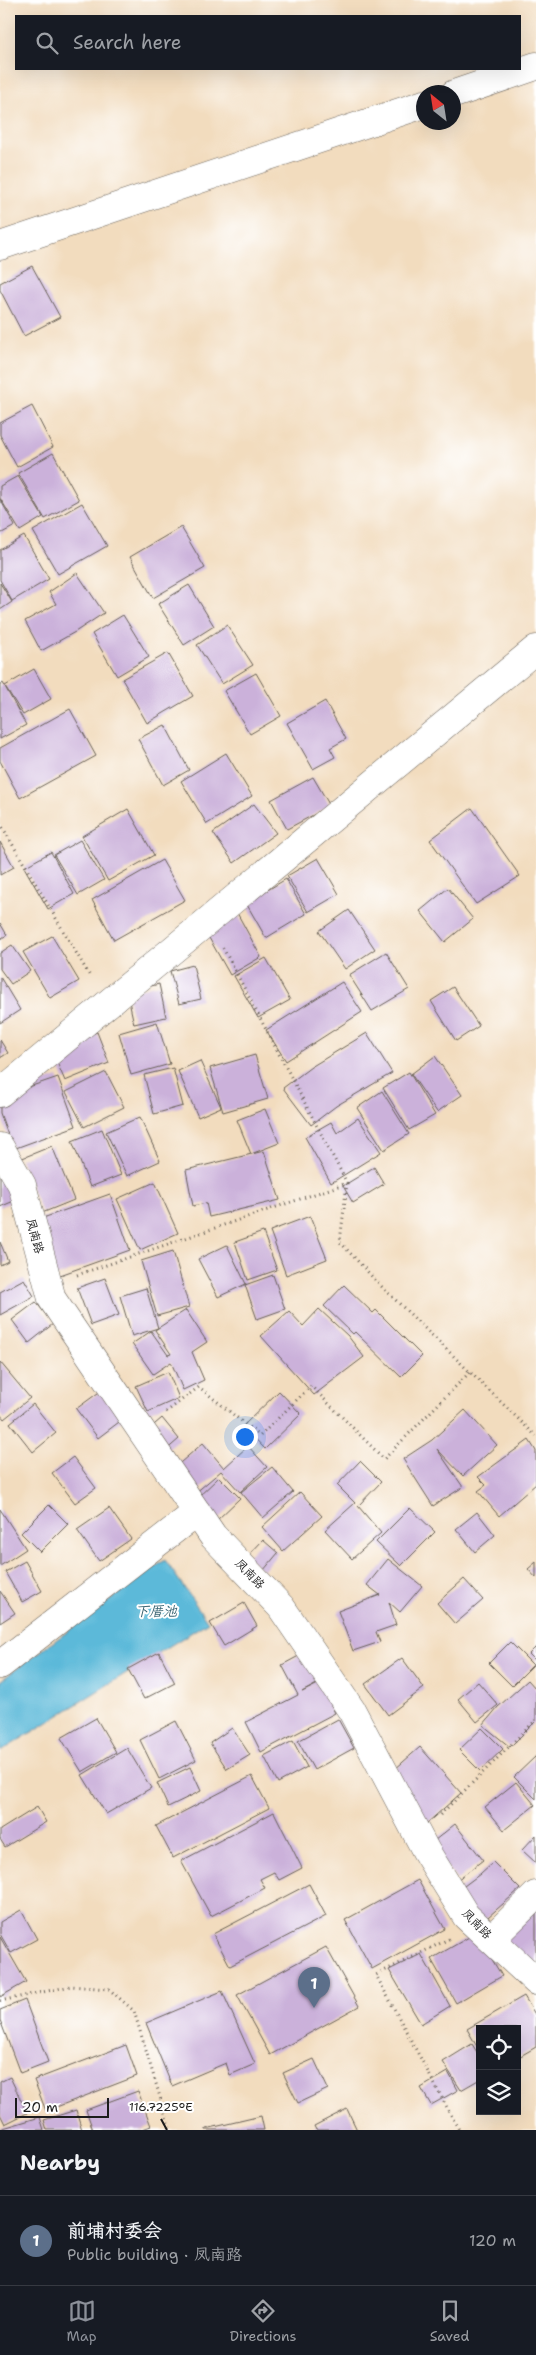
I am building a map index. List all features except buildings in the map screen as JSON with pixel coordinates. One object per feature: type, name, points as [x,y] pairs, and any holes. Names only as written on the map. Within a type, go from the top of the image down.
[{"type":"street","points":[[461,92],[536,66]]},
{"type":"street","points":[[0,246],[416,107]]},
{"type":"street","points":[[0,1093],[536,649]]},
{"type":"street","name":"凤南路","points":[[0,1147],[22,1185],[52,1299],[213,1536],[282,1607],[352,1712],[418,1837],[466,1916],[536,1981]]},
{"type":"street","points":[[0,1665],[197,1512]]},
{"type":"street","points":[[484,1932],[536,1895]]},
{"type":"path","points":[[0,823],[107,1005]]},
{"type":"path","points":[[208,920],[347,1183],[340,1242],[378,1283],[536,1436]]},
{"type":"path","points":[[48,1285],[347,1183]]},
{"type":"path","points":[[142,1431],[199,1387],[260,1436],[311,1386],[384,1459],[470,1372]]},
{"type":"path","points":[[418,1837],[536,1720]]},
{"type":"path","points":[[459,2130],[376,1975],[484,1932]]},
{"type":"path","points":[[0,2001],[71,1986],[109,1989],[134,2011],[170,2130]]},
{"type":"water","name":"下厝池","points":[[165,1560],[208,1622],[0,1752],[0,1681]]},
{"type":"place","name":"前埔村委会","points":[[314,2008]]}]
